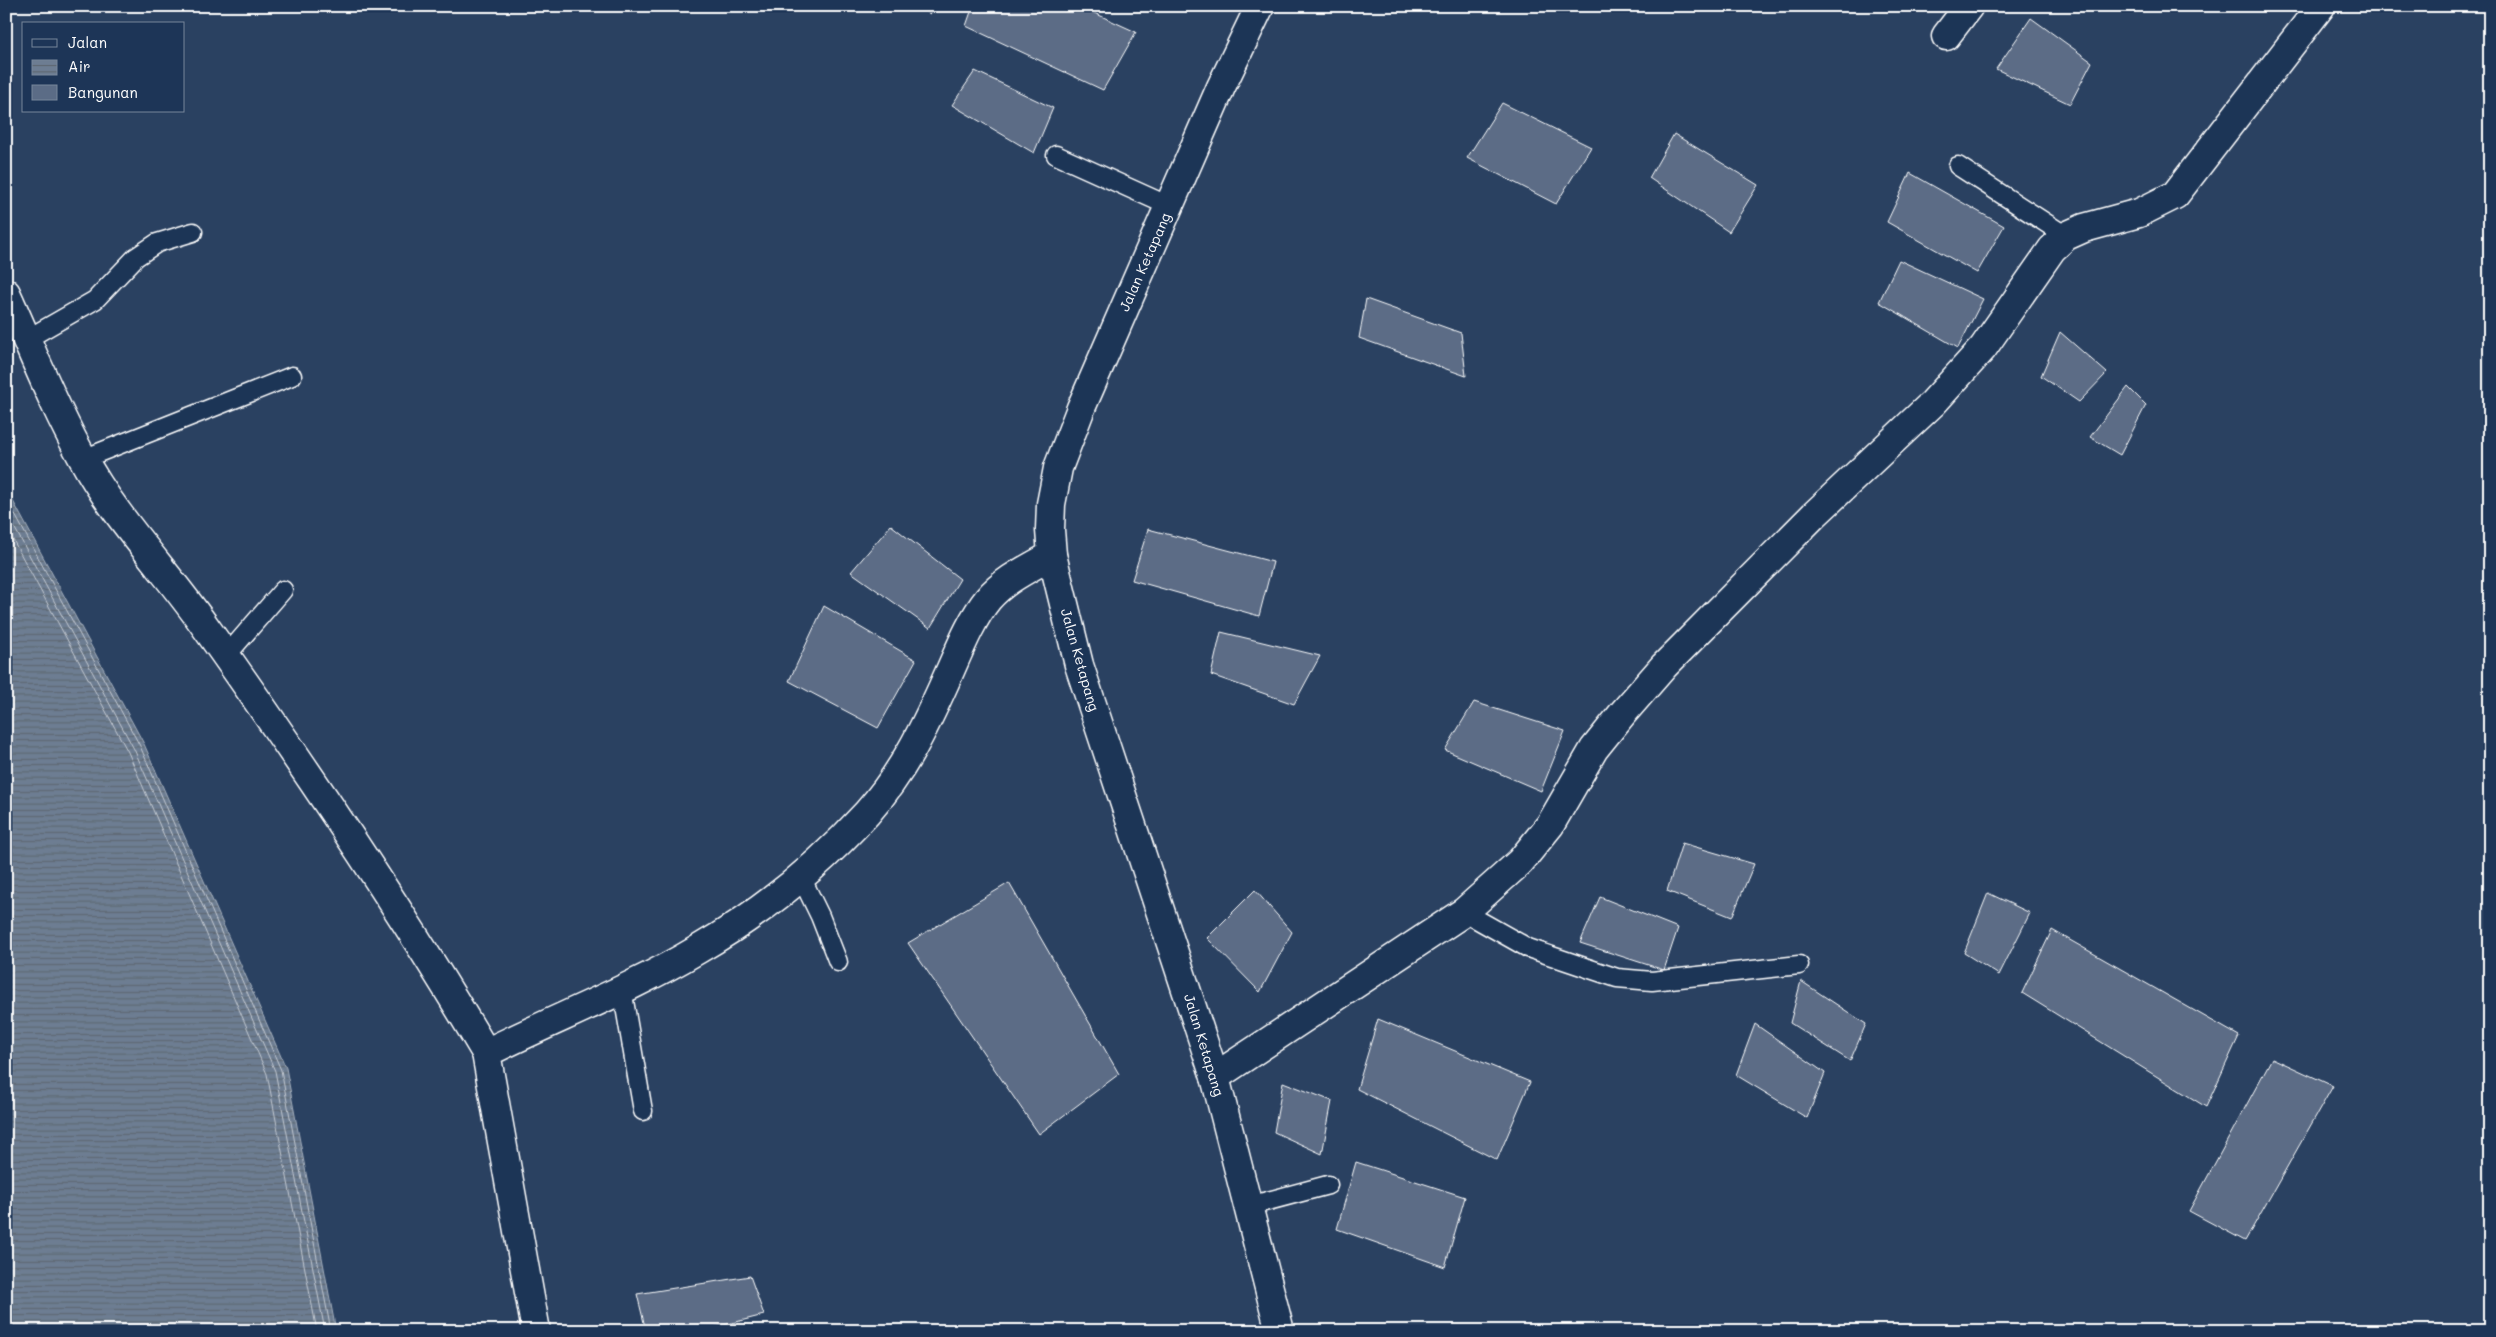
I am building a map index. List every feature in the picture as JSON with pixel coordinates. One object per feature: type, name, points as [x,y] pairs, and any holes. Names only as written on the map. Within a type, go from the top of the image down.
[{"type":"street","name":"Jalan Ketapang","points":[[1260,6],[1221,87],[1081,408],[1058,468],[1051,504],[1050,530],[1052,555],[1079,665],[1216,1077],[1280,1331]]},
{"type":"street","points":[[1946,36],[1968,6]]},
{"type":"street","points":[[1216,1077],[1464,912],[1520,862],[1550,825],[1594,749],[1664,666],[1814,516],[1934,403],[1983,348],[2052,249],[2066,236],[2084,228],[2139,213],[2174,195],[2321,6]]},
{"type":"street","points":[[6,293],[83,459],[130,529],[199,616],[278,729],[450,990],[486,1053],[536,1331]]},
{"type":"street","points":[[486,1053],[622,989],[697,950],[771,902],[801,877],[867,812],[900,771],[933,708],[964,641],[988,600],[1010,580],[1052,555]]},
{"type":"lane","points":[[1056,155],[1169,206]]},
{"type":"lane","points":[[1958,166],[2066,236]]},
{"type":"lane","points":[[27,339],[95,300],[136,257],[158,243],[193,232]]},
{"type":"lane","points":[[83,459],[292,376]]},
{"type":"lane","points":[[226,656],[283,590]]},
{"type":"lane","points":[[801,877],[820,916],[838,962]]},
{"type":"lane","points":[[1464,912],[1528,948],[1617,978],[1652,981],[1799,966]]},
{"type":"lane","points":[[622,989],[644,1111]]},
{"type":"lane","points":[[1249,1206],[1328,1185]]},
{"type":"water","points":[[6,488],[144,744],[286,1068],[336,1331],[6,1331]]},
{"type":"building","points":[[917,6],[935,6],[930,14]]},
{"type":"building","points":[[973,6],[1079,6],[1136,32],[1103,90],[966,26]]},
{"type":"building","points":[[2031,18],[2092,62],[2070,104],[1996,69]]},
{"type":"building","points":[[975,71],[1053,108],[1034,153],[952,105]]},
{"type":"building","points":[[1502,103],[1591,147],[1556,204],[1467,158]]},
{"type":"building","points":[[1674,134],[1758,185],[1729,232],[1649,178]]},
{"type":"building","points":[[1910,173],[2004,226],[1977,273],[1887,222]]},
{"type":"building","points":[[1899,260],[1983,299],[1958,348],[1879,302]]},
{"type":"building","points":[[1366,299],[1461,333],[1466,376],[1359,338]]},
{"type":"building","points":[[2060,332],[2107,373],[2079,402],[2041,376]]},
{"type":"building","points":[[2128,387],[2146,405],[2120,455],[2090,437]]},
{"type":"building","points":[[891,525],[960,579],[930,628],[851,572]]},
{"type":"building","points":[[1148,529],[1273,562],[1259,616],[1132,580]]},
{"type":"building","points":[[824,606],[916,660],[878,728],[789,681]]},
{"type":"building","points":[[1221,632],[1320,656],[1294,704],[1211,675]]},
{"type":"building","points":[[1474,702],[1565,731],[1541,791],[1445,750]]},
{"type":"building","points":[[1682,843],[1754,864],[1732,917],[1667,891]]},
{"type":"building","points":[[1009,883],[1119,1074],[1039,1134],[908,943]]},
{"type":"building","points":[[1255,890],[1292,932],[1260,992],[1207,938]]},
{"type":"building","points":[[1988,893],[2030,913],[1999,975],[1964,953]]},
{"type":"building","points":[[1600,897],[1678,928],[1664,970],[1580,943]]},
{"type":"building","points":[[2052,930],[2239,1036],[2206,1107],[2022,993]]},
{"type":"building","points":[[1801,981],[1866,1024],[1850,1061],[1790,1023]]},
{"type":"building","points":[[1378,1019],[1530,1082],[1497,1160],[1357,1089]]},
{"type":"building","points":[[1755,1024],[1825,1073],[1807,1118],[1736,1075]]},
{"type":"building","points":[[2272,1058],[2333,1086],[2245,1241],[2189,1211]]},
{"type":"building","points":[[1283,1082],[1332,1101],[1322,1154],[1274,1132]]},
{"type":"building","points":[[1356,1162],[1465,1197],[1445,1267],[1337,1229]]},
{"type":"building","points":[[750,1276],[764,1315],[700,1331],[646,1331],[637,1294]]}]
